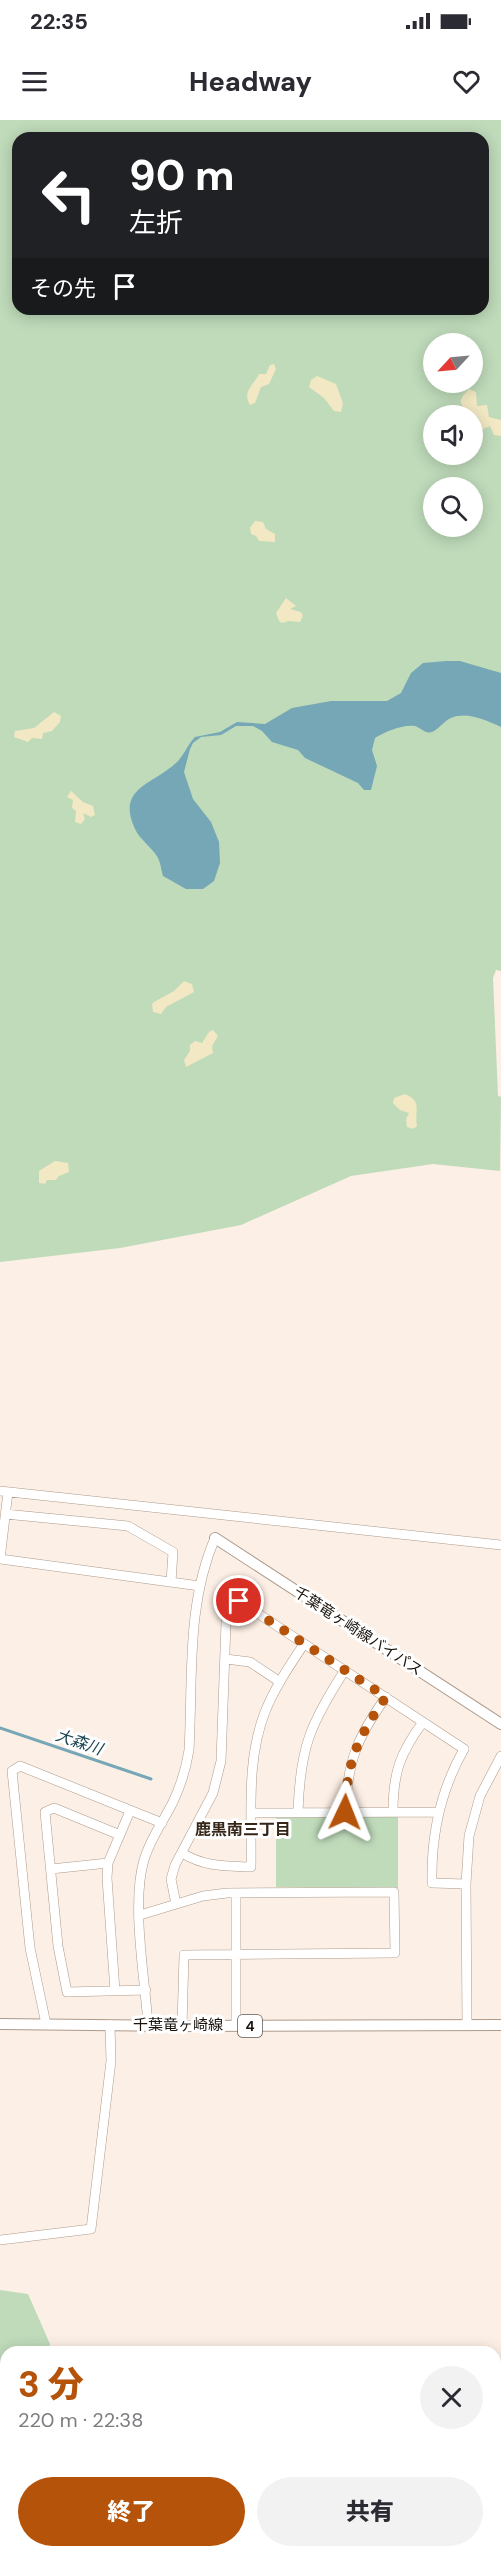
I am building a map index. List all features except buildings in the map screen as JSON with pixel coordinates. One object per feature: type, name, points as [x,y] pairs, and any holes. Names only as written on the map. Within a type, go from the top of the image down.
[{"type":"main road","name":"千葉竜ヶ崎線バイパス","points":[[215,1538],[501,1724]]},
{"type":"main road","name":"千葉竜ヶ崎線","points":[[0,2024],[501,2025]]},
{"type":"street","points":[[200,1586],[0,1559],[5,1515],[4,1492],[501,1545]]},
{"type":"street","points":[[5,1515],[128,1526],[173,1552],[171,1582]]},
{"type":"street","points":[[148,2025],[140,1915],[140,1875],[147,1850],[180,1786],[189,1750],[192,1641],[200,1586],[215,1538]]},
{"type":"street","points":[[176,1904],[171,1879],[213,1793],[221,1761],[226,1623],[230,1605],[239,1601],[464,1749],[444,1790],[438,1812],[432,1857],[432,1882],[466,1884]]},
{"type":"street","points":[[182,1853],[212,1866],[252,1867],[252,1779],[256,1745],[265,1712],[280,1682],[304,1644]]},
{"type":"street","points":[[226,1659],[250,1662],[280,1682]]},
{"type":"street","points":[[298,1812],[299,1774],[307,1736],[324,1702],[345,1670]]},
{"type":"street","points":[[345,1812],[347,1780],[354,1750],[368,1722],[386,1697]]},
{"type":"street","points":[[393,1812],[393,1787],[398,1763],[409,1741],[423,1722]]},
{"type":"street","points":[[466,2025],[466,1884],[469,1836],[475,1809],[488,1778],[501,1756]]},
{"type":"street","points":[[46,2024],[30,1948],[12,1771],[20,1766],[162,1823]]},
{"type":"street","points":[[120,1835],[54,1808],[45,1812],[58,1946],[67,1992],[146,1990]]},
{"type":"street","points":[[115,1991],[107,1897],[108,1863],[130,1811]]},
{"type":"street","points":[[252,1813],[438,1812]]},
{"type":"street","points":[[51,1869],[108,1863]]},
{"type":"street","points":[[140,1915],[203,1896],[236,1893],[394,1892],[395,1953],[184,1956],[182,2026]]},
{"type":"street","points":[[236,1893],[236,2026]]},
{"type":"street","points":[[0,2240],[91,2229],[111,2061],[110,2025]]},
{"type":"green space","points":[[0,120],[501,120],[501,971],[496,970],[493,978],[498,1096],[501,1097],[500,1171],[433,1164],[351,1176],[241,1225],[120,1248],[0,1262]]},
{"type":"green space","points":[[276,1817],[398,1817],[398,1888],[276,1887]]},
{"type":"green space","points":[[0,2290],[28,2294],[50,2346],[0,2346]]},
{"type":"sand","points":[[274,364],[276,369],[269,384],[261,387],[255,403],[250,405],[247,396],[249,389],[259,374],[266,374],[270,365]]},
{"type":"sand","points":[[317,376],[336,384],[343,403],[341,412],[334,411],[324,398],[309,387],[311,380]]},
{"type":"sand","points":[[476,393],[477,405],[462,405],[461,399],[464,395]]},
{"type":"sand","points":[[483,405],[487,405],[489,417],[501,420],[501,436],[494,435],[490,426],[483,429]]},
{"type":"sand","points":[[255,521],[263,522],[266,529],[275,534],[275,542],[259,541],[251,534],[250,528]]},
{"type":"sand","points":[[286,598],[296,606],[290,609],[301,612],[303,616],[300,622],[282,623],[279,621],[276,613]]},
{"type":"sand","points":[[54,712],[61,716],[60,722],[52,731],[43,733],[42,739],[32,738],[28,742],[14,737],[15,731],[34,728]]},
{"type":"sand","points":[[71,791],[83,802],[93,806],[95,815],[91,817],[83,813],[85,819],[81,824],[75,822],[76,811],[72,808],[73,800],[67,797]]},
{"type":"sand","points":[[184,981],[192,984],[194,992],[166,1007],[161,1014],[153,1012],[154,1002],[174,991]]},
{"type":"sand","points":[[213,1030],[218,1036],[212,1046],[213,1053],[186,1067],[184,1060],[190,1051],[190,1045],[195,1041],[202,1043]]},
{"type":"sand","points":[[405,1094],[414,1100],[417,1107],[417,1126],[413,1129],[407,1127],[406,1119],[409,1113],[400,1110],[393,1103],[394,1098]]},
{"type":"sand","points":[[55,1161],[68,1163],[69,1172],[59,1176],[56,1180],[47,1180],[45,1184],[39,1183],[39,1171]]},
{"type":"water","points":[[460,661],[501,673],[501,727],[477,718],[457,716],[432,732],[410,726],[383,733],[375,738],[372,750],[377,766],[371,790],[364,790],[358,783],[305,758],[298,750],[272,742],[262,731],[253,726],[236,726],[221,735],[201,737],[193,743],[184,772],[193,799],[211,822],[219,842],[220,863],[214,881],[203,889],[186,889],[163,876],[158,858],[135,829],[130,815],[130,804],[139,789],[179,760],[195,737],[220,732],[237,722],[265,724],[292,708],[331,701],[387,701],[401,693],[411,673],[423,663]]},
{"type":"waterway","name":"大森川","points":[[0,1728],[151,1779]]},
{"type":"district","name":"鹿黒南三丁目","points":[[243,1829]]},
{"type":"route","points":[[239,1601],[386,1697],[368,1722],[354,1750],[347,1780],[345,1812]]}]
